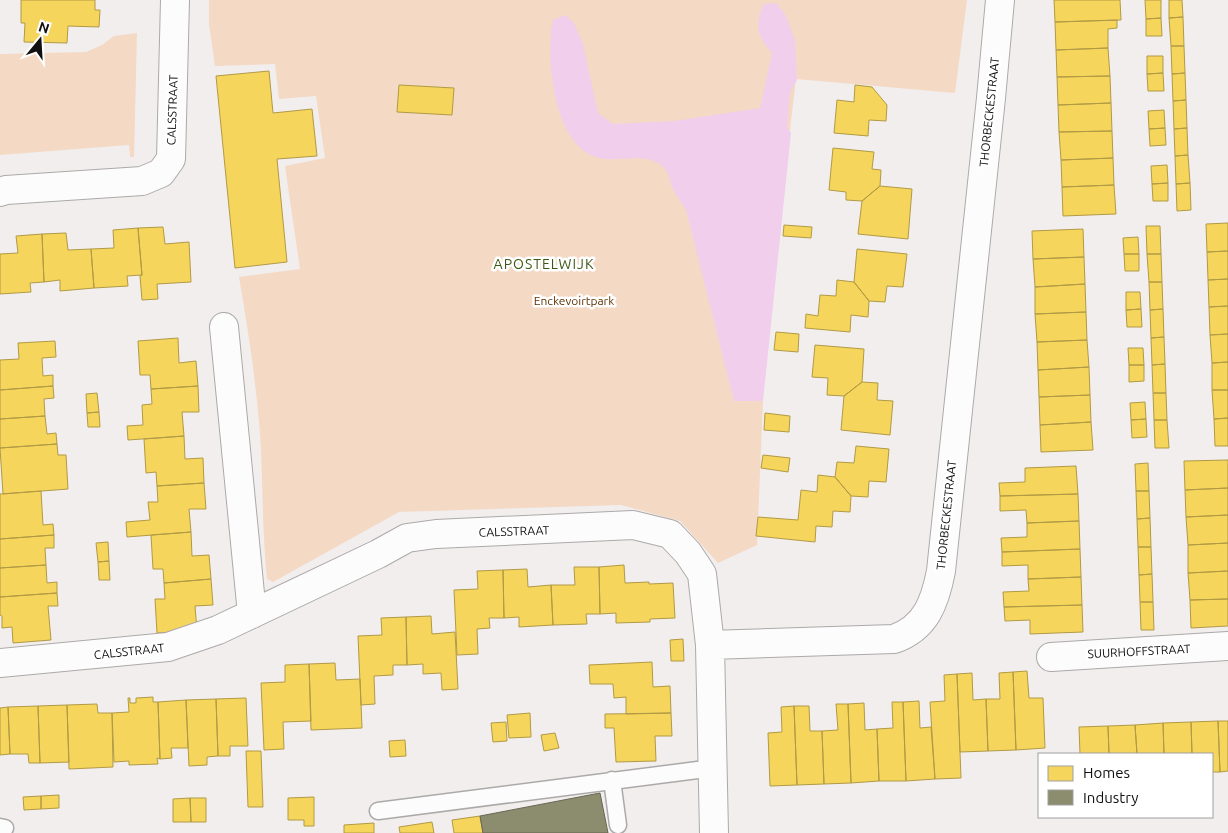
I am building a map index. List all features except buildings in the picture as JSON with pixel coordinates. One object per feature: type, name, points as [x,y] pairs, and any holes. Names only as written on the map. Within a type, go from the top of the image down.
[{"type":"street","name":"CALSSTRAAT","points":[[0,192],[6,190],[142,181],[161,173],[171,159],[175,0]]},
{"type":"street","name":"THORBECKESTRAAT","points":[[710,645],[894,639],[904,636],[918,625],[927,614],[936,596],[942,561],[1000,0]]},
{"type":"street","points":[[224,327],[252,614]]},
{"type":"street","name":"CALSSTRAAT","points":[[0,663],[168,647],[218,630],[378,554],[407,538],[436,534],[633,525],[670,534],[688,553],[702,574],[710,645]]},
{"type":"street","points":[[710,645],[714,833]]},
{"type":"street","name":"SUURHOFFSTRAAT","points":[[1051,657],[1228,646]]},
{"type":"lane","points":[[378,811],[713,768]]},
{"type":"lane","points":[[612,780],[618,825]]},
{"type":"green space","name":"Enckevoirtpark","points":[[209,0],[967,0],[955,93],[796,79],[758,400],[763,401],[757,545],[718,563],[680,521],[621,505],[399,512],[273,582],[267,579],[258,414],[239,277],[300,269],[285,166],[325,158],[316,96],[279,99],[275,64],[215,66],[209,24]]},
{"type":"green space","points":[[137,33],[134,157],[130,157],[129,145],[0,155],[0,54],[86,52],[102,45],[114,36]]},
{"type":"shaded area","points":[[776,3],[785,14],[795,40],[797,80],[790,92],[787,128],[791,133],[763,401],[734,401],[686,210],[672,187],[668,173],[658,163],[643,158],[599,158],[583,150],[571,137],[562,119],[556,99],[550,56],[551,36],[553,20],[565,15],[574,23],[583,44],[598,113],[613,124],[674,121],[760,108],[772,53],[760,36],[758,24],[764,4]]},
{"type":"district","name":"APOSTELWIJK","points":[[544,264]]}]
